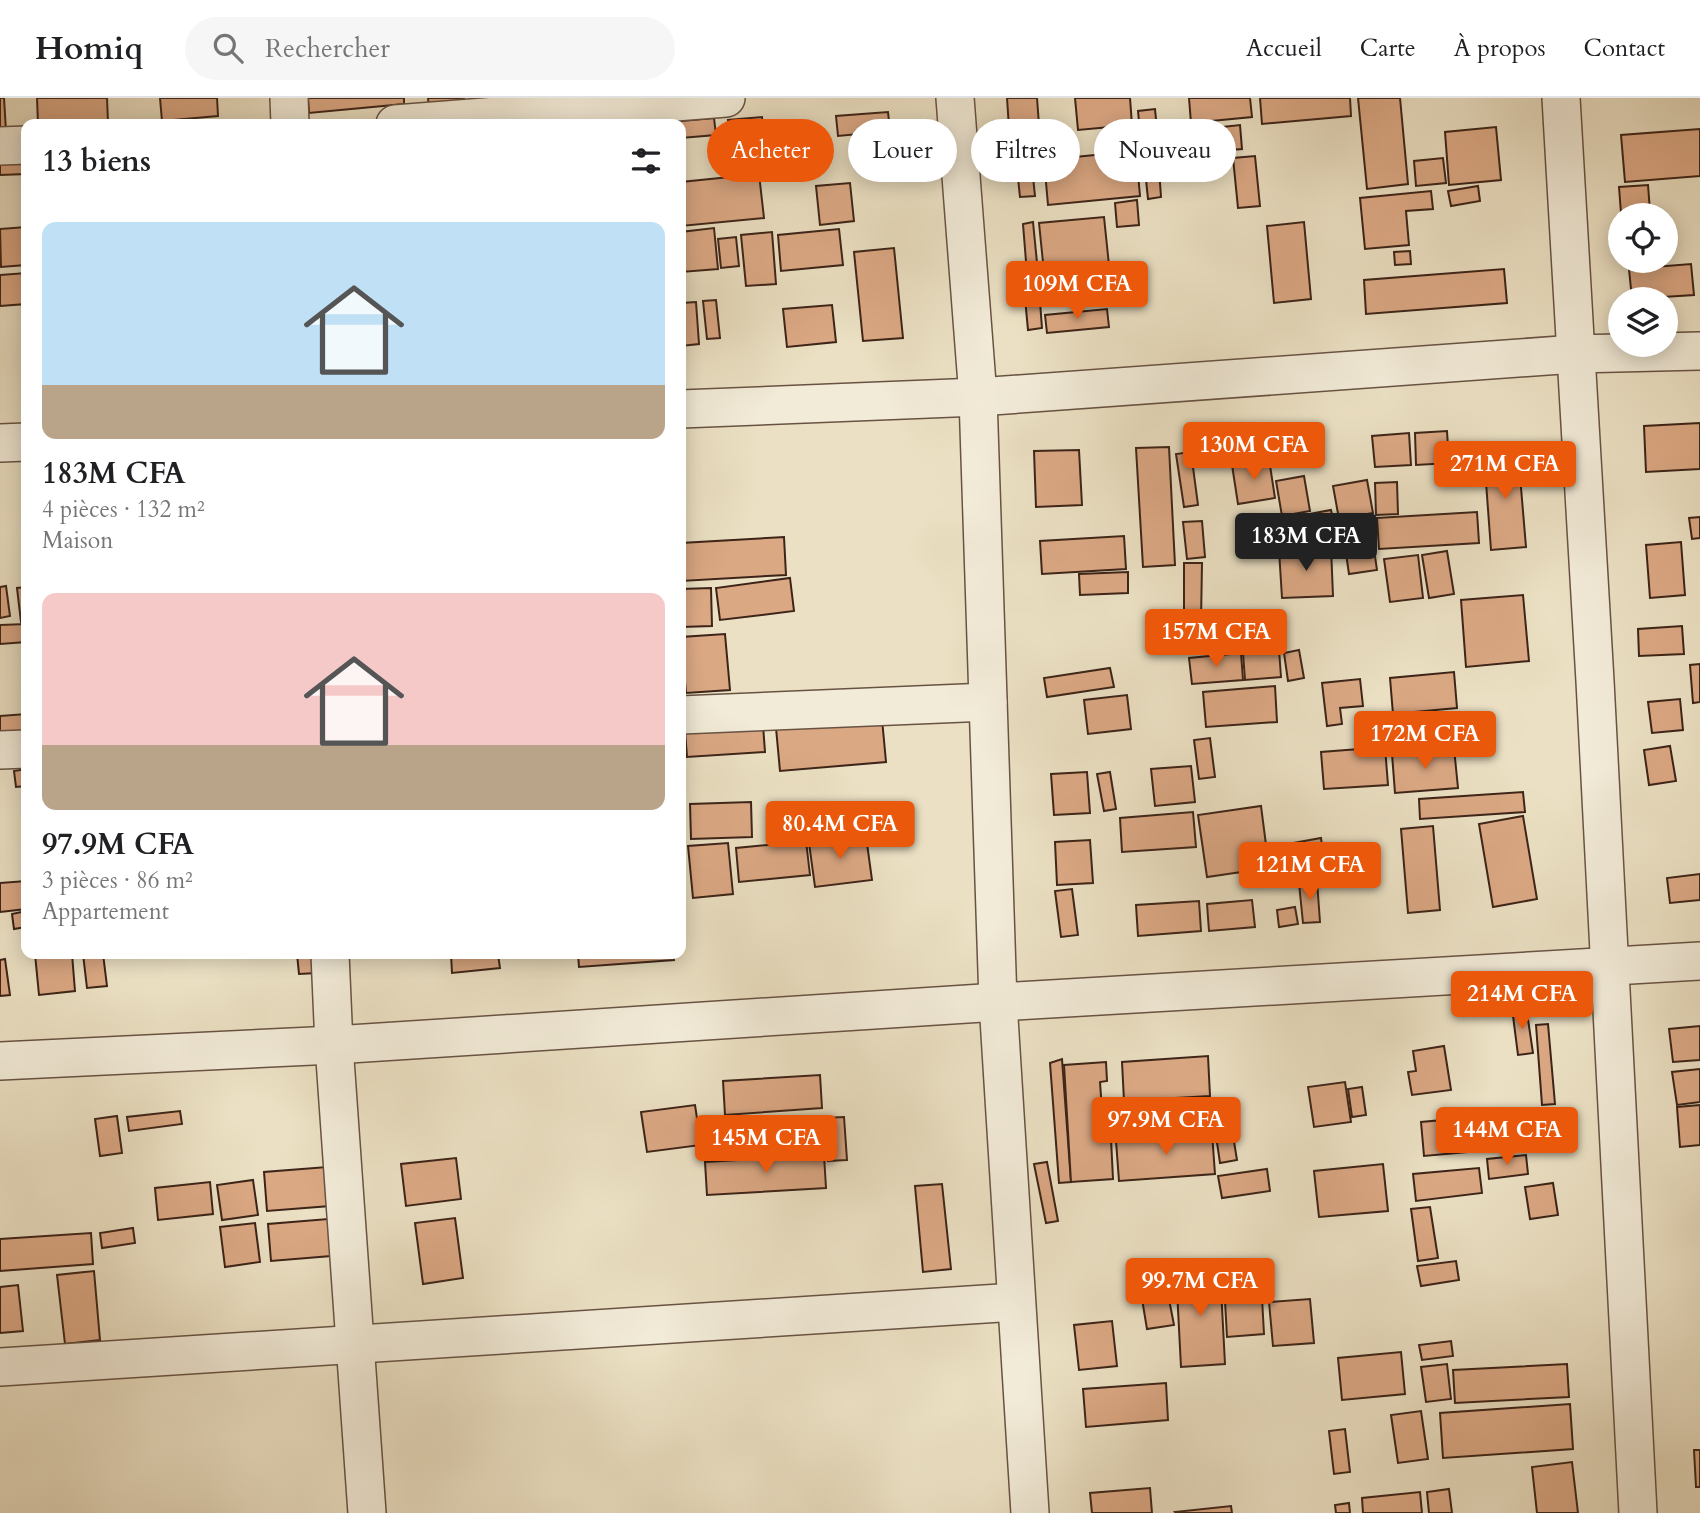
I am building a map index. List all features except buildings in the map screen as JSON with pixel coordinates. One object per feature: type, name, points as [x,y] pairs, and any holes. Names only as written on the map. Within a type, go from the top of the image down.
[{"type":"street","points":[[289,98],[290,119]]},
{"type":"street","points":[[459,119],[726,98]]},
{"type":"street","points":[[955,98],[978,397],[998,1002],[1030,1513]]},
{"type":"street","points":[[1561,98],[1595,681],[1638,1513]]},
{"type":"street","points":[[0,146],[21,145]]},
{"type":"street","points":[[686,409],[978,397],[1575,354],[1700,351]]},
{"type":"street","points":[[0,443],[21,442]]},
{"type":"street","points":[[686,715],[988,702]]},
{"type":"street","points":[[0,750],[21,749]]},
{"type":"street","points":[[330,959],[366,1513]]},
{"type":"street","points":[[0,1061],[334,1045],[998,1002],[1700,961]]},
{"type":"street","points":[[0,1367],[1016,1302]]}]
